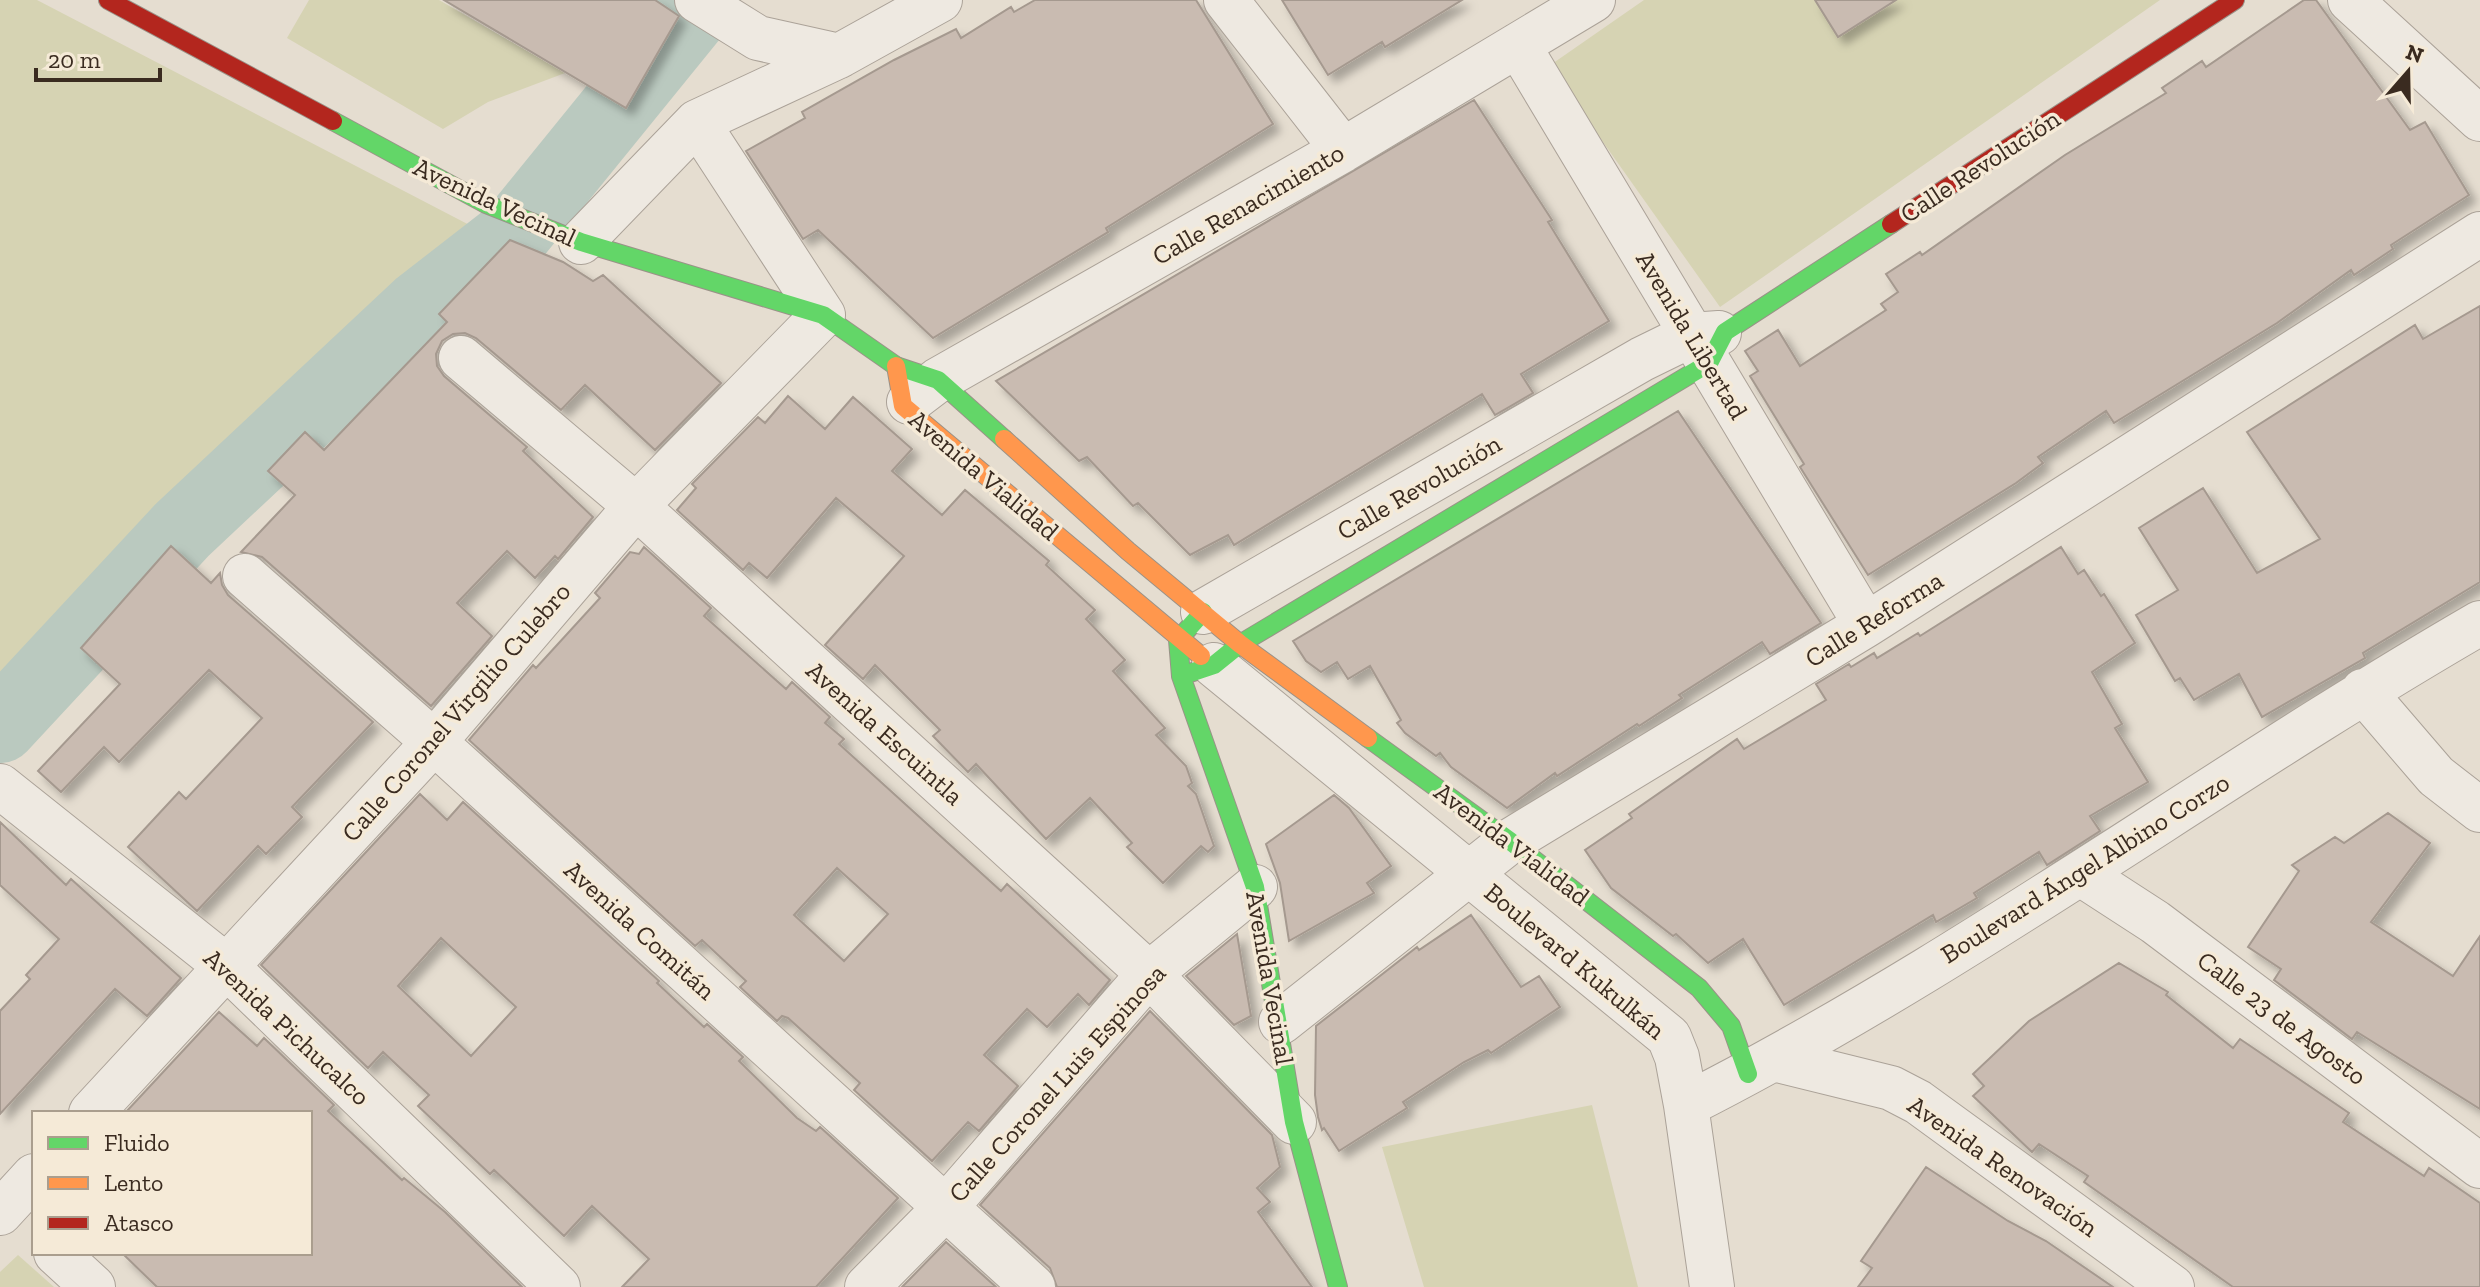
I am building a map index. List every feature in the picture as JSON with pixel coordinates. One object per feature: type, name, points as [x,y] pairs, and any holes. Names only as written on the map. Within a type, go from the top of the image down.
[{"type":"street","name":"Avenida Vecinal","points":[[108,0],[486,204],[581,242],[823,315],[900,386]]},
{"type":"street","points":[[697,0],[758,38],[839,56]]},
{"type":"street","points":[[581,242],[697,122],[839,56],[940,0]]},
{"type":"street","points":[[1226,0],[1343,150]]},
{"type":"street","name":"Calle Renacimiento","points":[[900,386],[938,380],[1343,150],[1593,0]]},
{"type":"street","name":"Calle Revolución","points":[[1212,661],[1709,343],[2235,0]]},
{"type":"street","points":[[2350,0],[2480,119]]},
{"type":"street","name":"Avenida Libertad","points":[[1518,45],[1709,343],[1866,625]]},
{"type":"street","points":[[697,122],[823,315]]},
{"type":"street","name":"Calle Reforma","points":[[1281,1022],[1510,841],[1866,625],[2480,234]]},
{"type":"street","name":"Calle Coronel Virgilio Culebro","points":[[93,1111],[434,742],[636,506],[823,315]]},
{"type":"street","name":"Calle Revolución","points":[[1190,626],[1642,359],[1709,343]]},
{"type":"street","name":"Avenida Escuintla","points":[[461,358],[636,506],[1149,974],[1294,1122]]},
{"type":"street","name":"Avenida Vialidad","points":[[938,380],[1128,551],[1190,626],[1212,661],[1472,874]]},
{"type":"street","name":"Avenida Vialidad","points":[[900,386],[1190,626],[1212,661],[1510,841],[1721,1007],[1761,1066]]},
{"type":"street","name":"Avenida Comitán","points":[[245,576],[434,742],[1033,1287]]},
{"type":"street","name":"Boulevard Ángel Albino Corzo","points":[[1686,1105],[1761,1066],[2081,874],[2363,691],[2480,623]]},
{"type":"street","points":[[1190,626],[1212,661]]},
{"type":"street","name":"Avenida Vecinal","points":[[1212,661],[1281,1022],[1294,1122],[1338,1287]]},
{"type":"street","points":[[2363,691],[2436,776],[2480,810]]},
{"type":"street","name":"Avenida Pichucalco","points":[[0,786],[226,966],[558,1287]]},
{"type":"street","name":"Boulevard Kukulkán","points":[[1472,874],[1669,1037],[1677,1057],[1686,1105],[1712,1287]]},
{"type":"street","name":"Calle 23 de Agosto","points":[[2081,874],[2155,922],[2480,1166]]},
{"type":"street","name":"Calle Coronel Luis Espinosa","points":[[867,1287],[945,1208],[1149,974],[1255,887]]},
{"type":"street","name":"Avenida Renovación","points":[[1761,1066],[1891,1088],[1918,1102],[2172,1287]]},
{"type":"street","points":[[58,1255],[93,1287]]},
{"type":"shaded area","points":[[0,0],[37,0],[479,230],[0,710]]},
{"type":"shaded area","points":[[309,0],[439,0],[565,73],[488,102],[443,129],[287,38]]},
{"type":"shaded area","points":[[1644,0],[2160,0],[1720,307],[1549,66]]},
{"type":"shaded area","points":[[1592,1105],[1638,1287],[1424,1287],[1382,1147]]},
{"type":"shaded area","points":[[18,1255],[54,1287],[0,1287],[0,1272]]},
{"type":"building","points":[[444,0],[655,0],[679,16],[626,108]]},
{"type":"building","points":[[1035,0],[1196,0],[1273,124],[1106,228],[1108,232],[933,338],[818,230],[803,239],[746,151],[805,118],[802,112],[894,60],[956,29],[961,38],[1011,7],[1014,12]]},
{"type":"building","points":[[1282,0],[1462,0],[1385,47],[1382,42],[1328,75]]},
{"type":"building","points":[[1815,0],[1896,0],[1838,37]]},
{"type":"building","points":[[2304,0],[2316,0],[2410,130],[2425,122],[2469,195],[2391,245],[2393,249],[2354,275],[2351,270],[2277,323],[2114,423],[2106,411],[2038,457],[2043,463],[2016,483],[1868,575],[1800,467],[1804,464],[1750,376],[1758,371],[1745,351],[1778,330],[1800,366],[1886,310],[1881,304],[1898,292],[1886,274],[1920,252],[1922,255],[2065,155],[2166,93],[2162,88],[2202,61],[2206,67]]},
{"type":"building","points":[[1474,100],[1552,220],[1548,222],[1609,321],[1521,374],[1533,393],[1495,415],[1482,394],[1234,545],[1228,535],[1190,555],[1138,503],[1133,506],[1087,457],[1079,461],[996,381]]},
{"type":"building","points":[[510,240],[563,262],[593,281],[603,275],[721,383],[655,450],[585,385],[561,410],[476,338],[465,333],[453,334],[442,341],[436,354],[437,366],[444,376],[527,447],[523,451],[593,517],[558,559],[555,556],[535,578],[507,551],[457,603],[492,636],[431,706],[262,557],[241,552],[295,495],[268,471],[305,432],[324,450],[447,322],[439,314]]},
{"type":"building","points":[[2480,306],[2480,582],[2363,653],[2365,658],[2262,717],[2239,674],[2194,700],[2180,678],[2175,681],[2136,615],[2178,590],[2139,528],[2203,488],[2257,573],[2320,539],[2247,432],[2415,325],[2423,339]]},
{"type":"building","points":[[788,396],[825,429],[853,397],[912,449],[892,471],[942,515],[965,490],[1049,561],[1046,565],[1095,610],[1086,619],[1125,660],[1113,671],[1165,728],[1156,735],[1186,766],[1192,783],[1188,786],[1196,794],[1214,846],[1208,852],[1201,846],[1163,883],[1127,847],[1132,843],[1090,798],[1046,839],[976,764],[968,772],[933,736],[940,730],[875,665],[863,679],[825,645],[904,556],[836,498],[767,578],[749,563],[743,570],[677,510],[696,488],[692,484],[758,417],[765,423]]},
{"type":"building","points":[[1678,411],[1821,623],[1770,654],[1762,642],[1679,695],[1682,698],[1639,726],[1637,724],[1557,776],[1555,773],[1507,808],[1451,767],[1440,753],[1436,756],[1405,733],[1397,723],[1401,720],[1370,666],[1348,679],[1337,662],[1321,672],[1306,661],[1293,641]]},
{"type":"building","points":[[171,546],[211,583],[220,573],[228,595],[373,722],[292,807],[302,817],[266,854],[258,846],[197,911],[128,847],[179,792],[186,799],[262,718],[209,670],[119,762],[104,747],[61,792],[38,771],[120,684],[81,648]]},
{"type":"building","points":[[644,547],[711,608],[704,616],[786,689],[792,682],[830,717],[825,723],[844,739],[839,744],[1001,891],[1007,884],[1110,980],[1089,1005],[1078,994],[1047,1027],[1027,1009],[984,1055],[1018,1086],[979,1131],[968,1122],[932,1161],[854,1090],[860,1083],[788,1018],[782,1016],[777,1021],[740,987],[746,981],[702,940],[695,946],[469,740],[533,665],[536,668],[600,598],[595,593],[630,552],[639,554]],"holes":[[[837,868],[888,914],[844,961],[794,915]]]},
{"type":"building","points":[[2061,547],[2078,574],[2084,570],[2101,596],[2104,594],[2135,643],[2092,672],[2122,724],[2115,728],[2148,782],[2090,816],[2100,831],[2047,865],[2039,852],[1974,893],[1977,898],[1936,922],[1933,915],[1784,1005],[1743,939],[1708,963],[1676,934],[1673,936],[1611,888],[1585,850],[1632,818],[1629,814],[1737,739],[1744,749],[1826,700],[1816,684],[1849,664],[1851,667],[1874,653],[1877,658],[1918,633],[1920,636]]},
{"type":"building","points":[[420,794],[447,820],[463,802],[659,981],[657,983],[704,1027],[707,1024],[743,1057],[739,1061],[797,1118],[816,1131],[820,1127],[898,1198],[816,1287],[622,1287],[649,1259],[592,1206],[564,1236],[494,1170],[490,1174],[418,1106],[429,1095],[383,1052],[368,1068],[261,965]],"holes":[[[441,938],[516,1007],[471,1056],[398,986]]]},
{"type":"building","points":[[1334,795],[1349,808],[1391,866],[1367,883],[1374,893],[1289,941],[1280,883],[1266,844]]},
{"type":"building","points":[[2388,813],[2430,843],[2371,922],[2453,976],[2480,936],[2480,1109],[2357,1032],[2352,1039],[2274,980],[2281,969],[2248,947],[2299,871],[2292,865],[2335,837],[2344,843]]},
{"type":"building","points":[[0,822],[66,885],[71,879],[181,978],[147,1016],[115,989],[0,1114],[0,1011],[30,979],[26,975],[59,939],[0,885]]},
{"type":"building","points":[[1471,915],[1521,987],[1539,976],[1560,1007],[1491,1053],[1488,1050],[1464,1062],[1403,1102],[1407,1108],[1339,1151],[1324,1128],[1322,1130],[1318,1117],[1315,1095],[1316,1026],[1417,947],[1419,950]]},
{"type":"building","points":[[1237,934],[1251,1016],[1234,1025],[1186,976]]},
{"type":"building","points":[[2119,963],[2168,992],[2166,995],[2233,1048],[2240,1039],[2349,1113],[2343,1122],[2424,1176],[2429,1168],[2480,1203],[2480,1287],[2233,1287],[2084,1182],[2088,1176],[2039,1144],[2032,1152],[1973,1096],[1984,1086],[1973,1074],[2029,1021]]},
{"type":"building","points":[[1150,1011],[1272,1135],[1280,1167],[1257,1188],[1270,1202],[1258,1212],[1312,1287],[1057,1287],[1050,1268],[980,1205]]},
{"type":"building","points":[[219,1012],[257,1046],[264,1038],[334,1105],[328,1111],[402,1180],[404,1178],[445,1212],[522,1287],[157,1287],[124,1255],[312,1255],[312,1111],[127,1111]]},
{"type":"building","points":[[1926,1167],[2008,1221],[2046,1241],[2113,1287],[1858,1287],[1872,1268],[1861,1261]]},
{"type":"building","points":[[946,1242],[996,1287],[902,1287]]},
{"type":"waterway","points":[[0,726],[182,530],[420,307],[514,234],[704,0]]},
{"type":"traffic: fast","points":[[333,121],[486,204],[581,242],[823,315],[896,366],[938,380],[1004,439]]},
{"type":"traffic: fast","points":[[1181,676],[1214,665],[1240,644],[1709,363],[1725,332],[1891,224]]},
{"type":"traffic: fast","points":[[1203,612],[1178,640],[1181,676],[1255,887],[1294,1122],[1338,1287]]},
{"type":"traffic: fast","points":[[1368,738],[1510,841],[1699,988],[1731,1026],[1748,1074]]},
{"type":"traffic: slow","points":[[896,366],[903,406],[1201,656]]},
{"type":"traffic: slow","points":[[1004,439],[1128,551],[1240,644],[1368,738]]},
{"type":"traffic: jam","points":[[108,0],[333,121]]},
{"type":"traffic: jam","points":[[1891,224],[2235,0]]}]
